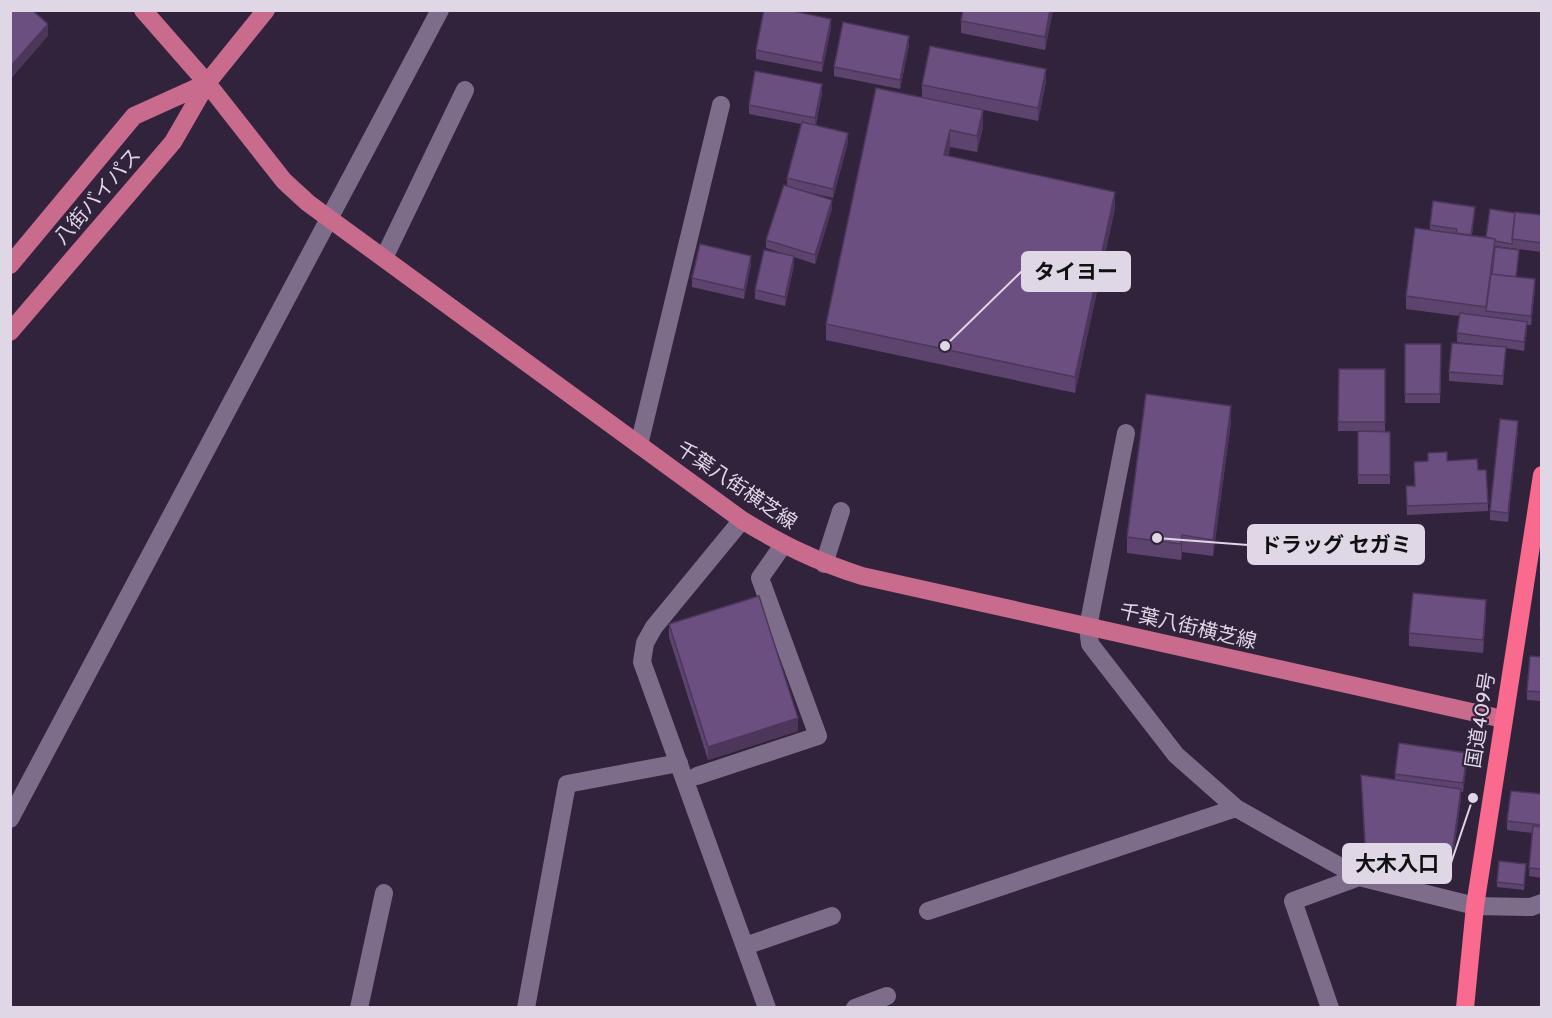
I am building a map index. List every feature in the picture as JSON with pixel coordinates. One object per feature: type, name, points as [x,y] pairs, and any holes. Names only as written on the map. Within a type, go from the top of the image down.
[{"type":"highway","name":"国道409号","points":[[1465,1008],[1475,906],[1542,475]]},
{"type":"main road","name":"千葉八街横芝線","points":[[143,10],[207,83],[284,181],[308,203],[742,520],[783,545],[824,564],[862,576],[1503,720]]},
{"type":"main road","name":"八街バイパス","points":[[10,332],[173,142],[207,83],[266,10]]},
{"type":"main road","name":"八街バイパス","points":[[10,265],[134,116],[207,83]]},
{"type":"street","points":[[10,819],[440,10]]},
{"type":"street","points":[[384,258],[465,90]]},
{"type":"street","points":[[639,445],[720,105]]},
{"type":"street","points":[[1126,433],[1088,627],[1090,644],[1176,755],[1236,808],[1359,877],[1475,906],[1531,907],[1542,903]]},
{"type":"street","points":[[824,564],[842,511]]},
{"type":"street","points":[[742,520],[654,627],[645,642],[642,662],[767,1008]]},
{"type":"street","points":[[697,776],[818,736],[760,578],[783,545]]},
{"type":"street","points":[[526,1008],[567,784],[679,763]]},
{"type":"street","points":[[928,911],[1236,808]]},
{"type":"street","points":[[1330,1008],[1293,901],[1359,877]]},
{"type":"street","points":[[359,1008],[384,893]]},
{"type":"street","points":[[745,946],[832,916]]},
{"type":"street","points":[[855,1008],[887,996]]},
{"type":"building","points":[[10,10],[32,10],[48,24],[10,67]]},
{"type":"building","points":[[764,10],[788,10],[831,19],[822,63],[756,50]]},
{"type":"building","points":[[963,10],[1050,10],[1045,37],[961,21]]},
{"type":"building","points":[[843,22],[909,36],[900,80],[834,67]]},
{"type":"building","points":[[930,46],[1046,69],[1038,108],[922,85]]},
{"type":"building","points":[[755,71],[822,84],[815,118],[749,105]]},
{"type":"building","points":[[876,88],[983,110],[977,136],[950,130],[944,155],[1115,192],[1075,377],[826,324]]},
{"type":"building","points":[[802,122],[848,133],[833,189],[787,178]]},
{"type":"building","points":[[784,185],[832,200],[815,255],[766,240]]},
{"type":"building","points":[[1433,201],[1475,207],[1471,235],[1456,233],[1457,229],[1430,225]]},
{"type":"building","points":[[1490,209],[1515,213],[1512,244],[1486,237]]},
{"type":"building","points":[[1515,212],[1542,215],[1542,243],[1512,239]]},
{"type":"building","points":[[1415,228],[1495,239],[1486,307],[1406,296]]},
{"type":"building","points":[[700,244],[751,256],[744,290],[692,278]]},
{"type":"building","points":[[1495,247],[1519,250],[1516,277],[1492,274]]},
{"type":"building","points":[[764,250],[794,256],[785,297],[755,290]]},
{"type":"building","points":[[1491,274],[1535,279],[1531,316],[1486,311]]},
{"type":"building","points":[[1460,313],[1527,322],[1524,342],[1457,333]]},
{"type":"building","points":[[1452,343],[1506,347],[1503,376],[1449,372]]},
{"type":"building","points":[[1405,344],[1441,344],[1440,394],[1405,394]]},
{"type":"building","points":[[1339,369],[1385,369],[1385,422],[1338,422]]},
{"type":"building","points":[[1146,394],[1231,406],[1213,540],[1182,535],[1181,544],[1127,537]]},
{"type":"building","points":[[1500,419],[1518,421],[1508,513],[1490,511]]},
{"type":"building","points":[[1358,431],[1390,432],[1390,475],[1358,475]]},
{"type":"building","points":[[1447,452],[1447,461],[1477,459],[1478,470],[1486,470],[1488,503],[1407,506],[1406,486],[1415,486],[1414,462],[1428,461],[1428,453]]},
{"type":"building","points":[[1413,593],[1486,600],[1483,640],[1409,633]]},
{"type":"building","points":[[759,596],[798,718],[708,747],[669,624]]},
{"type":"building","points":[[1530,656],[1542,657],[1542,692],[1527,691]]},
{"type":"building","points":[[1399,743],[1467,753],[1463,783],[1395,774]]},
{"type":"building","points":[[1361,775],[1461,789],[1450,870],[1366,860]]},
{"type":"building","points":[[1511,791],[1542,794],[1542,825],[1507,821]]},
{"type":"building","points":[[1533,826],[1542,827],[1542,869],[1529,868]]},
{"type":"building","points":[[1499,861],[1526,864],[1524,885],[1497,882]]},
{"type":"place","name":"タイヨー","points":[[945,346]]},
{"type":"place","name":"ドラッグ セガミ","points":[[1157,538]]},
{"type":"place","name":"大木入口","points":[[1473,798]]}]
